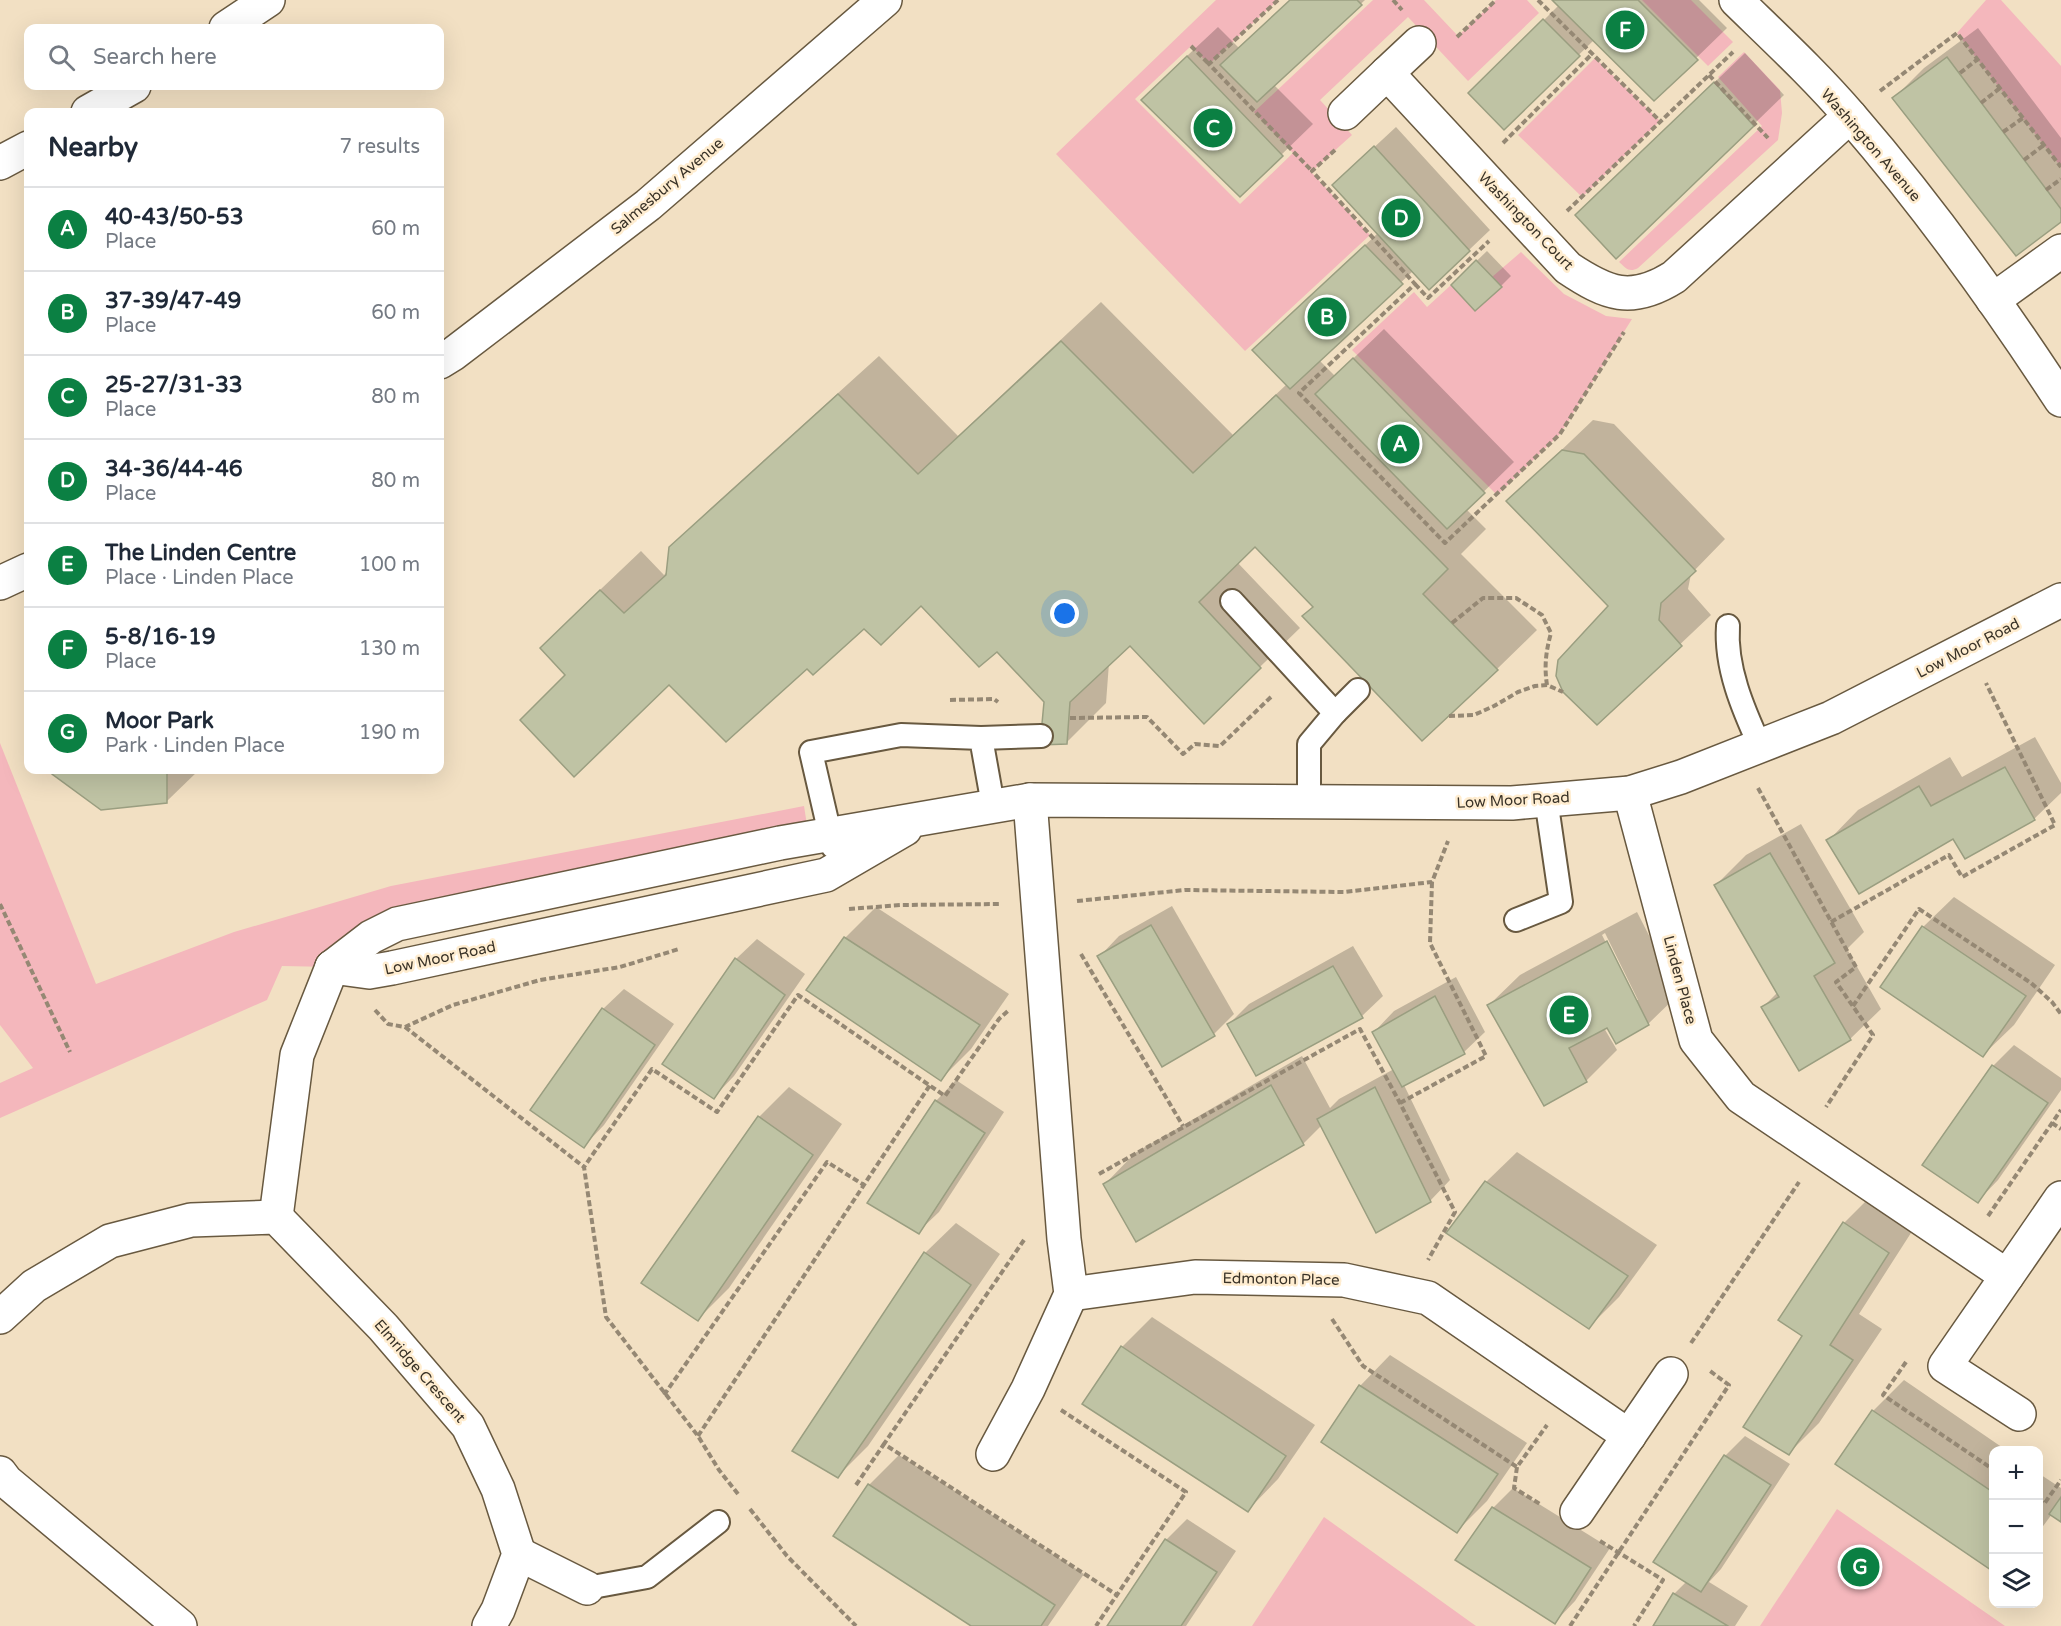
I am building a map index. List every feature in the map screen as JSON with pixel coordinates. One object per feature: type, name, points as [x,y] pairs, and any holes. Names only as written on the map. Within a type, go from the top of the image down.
[{"type":"street","points":[[232,24],[268,0]]},
{"type":"street","name":"Salmesbury Avenue","points":[[444,360],[648,205],[885,0]]},
{"type":"street","name":"Washington Avenue","points":[[1736,0],[1850,116],[1910,187],[1993,300],[2061,400]]},
{"type":"street","points":[[1345,113],[1419,43]]},
{"type":"street","name":"Washington Court","points":[[1387,73],[1568,268],[1594,285],[1617,292],[1640,293],[1658,288],[1674,277],[1850,116]]},
{"type":"street","points":[[95,108],[127,90]]},
{"type":"street","points":[[0,163],[24,150]]},
{"type":"street","points":[[1993,300],[2061,251]]},
{"type":"street","points":[[0,583],[24,572]]},
{"type":"street","name":"Low Moor Road","points":[[332,967],[371,938],[397,924],[780,843],[1030,800],[1512,803],[1630,793],[1681,777],[1831,717],[2061,600]]},
{"type":"street","name":"Linden Place","points":[[1630,793],[1696,1040],[1741,1097],[2007,1276]]},
{"type":"street","points":[[993,1454],[1028,1389],[1071,1294],[1060,1196],[1030,800]]},
{"type":"street","name":"Low Moor Road","points":[[332,967],[369,972],[392,968],[826,874],[924,818]]},
{"type":"street","points":[[0,1317],[34,1286],[110,1241],[191,1220],[276,1217],[297,1055],[332,967]]},
{"type":"street","points":[[2019,1414],[1945,1366],[2061,1198]]},
{"type":"street","name":"Elmridge Crescent","points":[[276,1217],[383,1327],[468,1426],[498,1489],[519,1554]]},
{"type":"street","name":"Edmonton Place","points":[[1071,1294],[1195,1277],[1344,1280],[1428,1298],[1629,1436]]},
{"type":"street","points":[[1577,1512],[1678,1364]]},
{"type":"street","points":[[0,1473],[6,1481],[180,1626]]},
{"type":"street","points":[[489,1626],[498,1610],[519,1554],[587,1588]]},
{"type":"lane","points":[[1232,601],[1335,713]]},
{"type":"lane","points":[[1728,626],[1727,634],[1734,678],[1747,718],[1749,750]]},
{"type":"lane","points":[[1309,801],[1309,744],[1358,690]]},
{"type":"lane","points":[[838,868],[811,752],[901,735],[981,738],[1041,736]]},
{"type":"lane","points":[[981,738],[993,805]]},
{"type":"lane","points":[[1516,920],[1561,902],[1546,799]]},
{"type":"lane","points":[[587,1588],[647,1576],[718,1522]]},
{"type":"path","points":[[1209,64],[1278,0]]},
{"type":"path","points":[[1538,0],[1660,121]]},
{"type":"path","points":[[1850,116],[1957,33],[2061,167]]},
{"type":"path","points":[[1540,238],[1740,45]]},
{"type":"path","points":[[1191,46],[1312,171],[1428,298],[1518,214]]},
{"type":"path","points":[[1476,169],[1592,54]]},
{"type":"path","points":[[1960,74],[1978,59]]},
{"type":"path","points":[[1709,75],[1794,167]]},
{"type":"path","points":[[1981,103],[2000,88]]},
{"type":"path","points":[[2003,132],[2023,118]]},
{"type":"path","points":[[2024,160],[2044,145]]},
{"type":"path","points":[[1312,171],[1336,149]]},
{"type":"path","points":[[2046,190],[2061,179]]},
{"type":"path","points":[[1415,284],[1299,393],[1445,543],[1560,434],[1636,314],[1640,293]]},
{"type":"path","points":[[1452,623],[1483,598],[1516,598],[1542,615],[1551,633],[1546,649],[1547,685]]},
{"type":"path","points":[[1831,922],[1949,855],[1962,877],[2055,825],[1968,648]]},
{"type":"path","points":[[1069,718],[1147,717],[1184,754],[1195,744],[1220,746],[1297,672]]},
{"type":"path","points":[[1449,716],[1473,715],[1535,686],[1547,685],[1563,692]]},
{"type":"path","points":[[1570,1626],[1617,1551],[1729,1384],[1678,1364],[1812,1145],[1873,1035],[1836,982],[1856,967],[1831,922],[1749,750]]},
{"type":"path","points":[[1400,1103],[1486,1056],[1430,943],[1432,882],[1463,802]]},
{"type":"path","points":[[844,909],[901,905],[1038,905],[1185,890],[1344,892],[1432,882]]},
{"type":"path","points":[[0,904],[70,1052]]},
{"type":"path","points":[[1853,1006],[1919,909],[2031,983],[2052,1002],[2061,1014]]},
{"type":"path","points":[[1041,940],[1083,955],[1183,1126]]},
{"type":"path","points":[[405,1028],[453,1005],[496,992],[540,980],[620,967],[687,947]]},
{"type":"path","points":[[332,967],[388,1024],[405,1028],[584,1167]]},
{"type":"path","points":[[740,1496],[719,1470],[698,1436],[664,1395],[606,1317],[584,1167],[652,1069],[717,1112],[798,995],[945,1096],[999,1019],[1044,978]]},
{"type":"path","points":[[1060,1196],[1360,1029],[1455,1212],[1408,1294]]},
{"type":"path","points":[[698,1436],[930,1085]]},
{"type":"path","points":[[1966,1248],[2061,1110]]},
{"type":"path","points":[[2052,1123],[2061,1129]]},
{"type":"path","points":[[664,1395],[827,1162],[864,1185]]},
{"type":"path","points":[[1305,1280],[1363,1366],[1518,1467],[1567,1395]]},
{"type":"path","points":[[1028,1389],[1186,1492],[1096,1626]]},
{"type":"path","points":[[856,1485],[884,1444]]},
{"type":"path","points":[[2043,1503],[2061,1480]]},
{"type":"path","points":[[747,1504],[787,1556],[856,1626]]},
{"type":"path","points":[[1617,1551],[1663,1580],[1634,1626]]},
{"type":"shaded area","points":[[1216,0],[1278,0],[1209,64],[1191,46],[1135,99],[1240,204],[1293,153],[1254,112],[1373,0],[1424,0],[1458,36],[1496,0],[1527,0],[1539,13],[1468,81],[1408,17],[1320,100],[1352,135],[1311,172],[1370,235],[1245,351],[1056,154]]},
{"type":"shaded area","points":[[1642,0],[1691,0],[1733,42],[1708,66]]},
{"type":"shaded area","points":[[1986,0],[2001,0],[2061,66],[2061,167],[1957,33]]},
{"type":"shaded area","points":[[1744,52],[1780,90],[1782,113],[1778,140],[1638,268],[1628,269],[1619,262],[1762,126],[1718,77]]},
{"type":"shaded area","points":[[1595,58],[1660,121],[1582,197],[1518,135]]},
{"type":"shaded area","points":[[1521,252],[1564,294],[1606,316],[1632,319],[1560,434],[1497,495],[1352,350],[1414,292],[1427,307],[1451,285],[1475,311],[1502,287],[1492,277]]},
{"type":"shaded area","points":[[0,743],[96,984],[234,932],[391,886],[804,806],[809,838],[397,924],[332,967],[282,966],[267,1000],[0,1118],[0,1083],[33,1068],[0,1025]]},
{"type":"shaded area","points":[[1837,1509],[2005,1626],[1760,1626]]},
{"type":"shaded area","points":[[1324,1517],[1476,1626],[1252,1626]]},
{"type":"building","points":[[1290,0],[1357,0],[1362,5],[1257,102],[1220,65]]},
{"type":"building","points":[[1552,0],[1638,0],[1698,60],[1654,101]]},
{"type":"building","points":[[1543,19],[1580,56],[1504,130],[1468,93]]},
{"type":"building","points":[[1187,56],[1283,156],[1240,197],[1141,100]]},
{"type":"building","points":[[1947,57],[2061,209],[2061,222],[2016,256],[1892,98]]},
{"type":"building","points":[[1714,82],[1754,126],[1616,259],[1575,215]]},
{"type":"building","points":[[1374,146],[1470,251],[1429,290],[1332,185]]},
{"type":"building","points":[[1365,245],[1403,284],[1290,389],[1252,350]]},
{"type":"building","points":[[1476,260],[1502,287],[1475,311],[1451,285]]},
{"type":"building","points":[[1061,341],[1193,473],[1276,395],[1448,569],[1423,594],[1498,670],[1422,741],[1302,616],[1313,607],[1255,547],[1199,602],[1261,668],[1204,724],[1130,646],[1070,702],[1067,744],[1040,745],[1044,702],[997,652],[979,667],[921,606],[881,645],[864,629],[813,675],[807,669],[726,742],[669,685],[574,777],[520,720],[565,675],[540,648],[600,590],[624,613],[666,575],[669,547],[838,394],[918,474]]},
{"type":"building","points":[[1353,358],[1485,493],[1447,529],[1315,394]]},
{"type":"building","points":[[1562,450],[1584,454],[1696,571],[1661,603],[1659,620],[1682,646],[1597,725],[1563,692],[1556,676],[1558,660],[1608,606],[1506,501]]},
{"type":"building","points":[[2005,767],[2035,820],[1965,859],[1953,839],[1859,894],[1826,840],[1919,786],[1931,806]]},
{"type":"building","points":[[52,774],[167,774],[167,803],[101,810]]},
{"type":"building","points":[[1770,853],[1835,963],[1814,976],[1851,1040],[1799,1071],[1761,1007],[1779,997],[1714,885]]},
{"type":"building","points":[[1151,925],[1215,1036],[1162,1067],[1097,956]]},
{"type":"building","points":[[1922,926],[2026,996],[1983,1057],[1880,987]]},
{"type":"building","points":[[844,937],[980,1025],[941,1081],[806,990]]},
{"type":"building","points":[[1607,941],[1649,1025],[1616,1044],[1607,1028],[1569,1048],[1587,1082],[1544,1106],[1487,1005]]},
{"type":"building","points":[[735,958],[785,995],[714,1099],[662,1064]]},
{"type":"building","points":[[1333,966],[1363,1018],[1256,1076],[1227,1024]]},
{"type":"building","points":[[1435,996],[1465,1054],[1402,1087],[1372,1032]]},
{"type":"building","points":[[602,1008],[655,1045],[584,1148],[530,1110]]},
{"type":"building","points":[[1992,1065],[2048,1103],[1978,1203],[1922,1165]]},
{"type":"building","points":[[1271,1085],[1304,1145],[1136,1242],[1103,1184]]},
{"type":"building","points":[[1375,1087],[1431,1202],[1376,1233],[1317,1119]]},
{"type":"building","points":[[935,1100],[985,1133],[919,1234],[867,1203]]},
{"type":"building","points":[[758,1116],[813,1155],[698,1321],[641,1283]]},
{"type":"building","points":[[1485,1181],[1628,1276],[1589,1329],[1446,1233]]},
{"type":"building","points":[[1843,1222],[1889,1253],[1830,1345],[1853,1360],[1789,1455],[1743,1427],[1802,1336],[1778,1320]]},
{"type":"building","points":[[924,1252],[971,1285],[838,1478],[792,1451]]},
{"type":"building","points":[[1121,1346],[1286,1456],[1248,1512],[1082,1404]]},
{"type":"building","points":[[1359,1385],[1498,1474],[1457,1533],[1321,1442]]},
{"type":"building","points":[[1872,1410],[1989,1490],[1989,1569],[1835,1464]]},
{"type":"building","points":[[1724,1455],[1771,1485],[1701,1592],[1653,1562]]},
{"type":"building","points":[[868,1484],[1055,1605],[1041,1626],[971,1626],[833,1536]]},
{"type":"building","points":[[2061,1497],[2061,1522],[2049,1514]]},
{"type":"building","points":[[1492,1507],[1591,1568],[1555,1624],[1455,1560]]},
{"type":"building","points":[[1165,1539],[1217,1572],[1181,1626],[1107,1626]]},
{"type":"building","points":[[1673,1593],[1728,1626],[1653,1626]]},
{"type":"place","name":"5-8/16-19","points":[[1625,30]]},
{"type":"place","name":"25-27/31-33","points":[[1213,128]]},
{"type":"place","name":"34-36/44-46","points":[[1401,218]]},
{"type":"place","name":"37-39/47-49","points":[[1327,317]]},
{"type":"place","name":"40-43/50-53","points":[[1400,444]]},
{"type":"place","name":"The Linden Centre","points":[[1569,1015]]},
{"type":"place","name":"Moor Park","points":[[1860,1567]]}]
